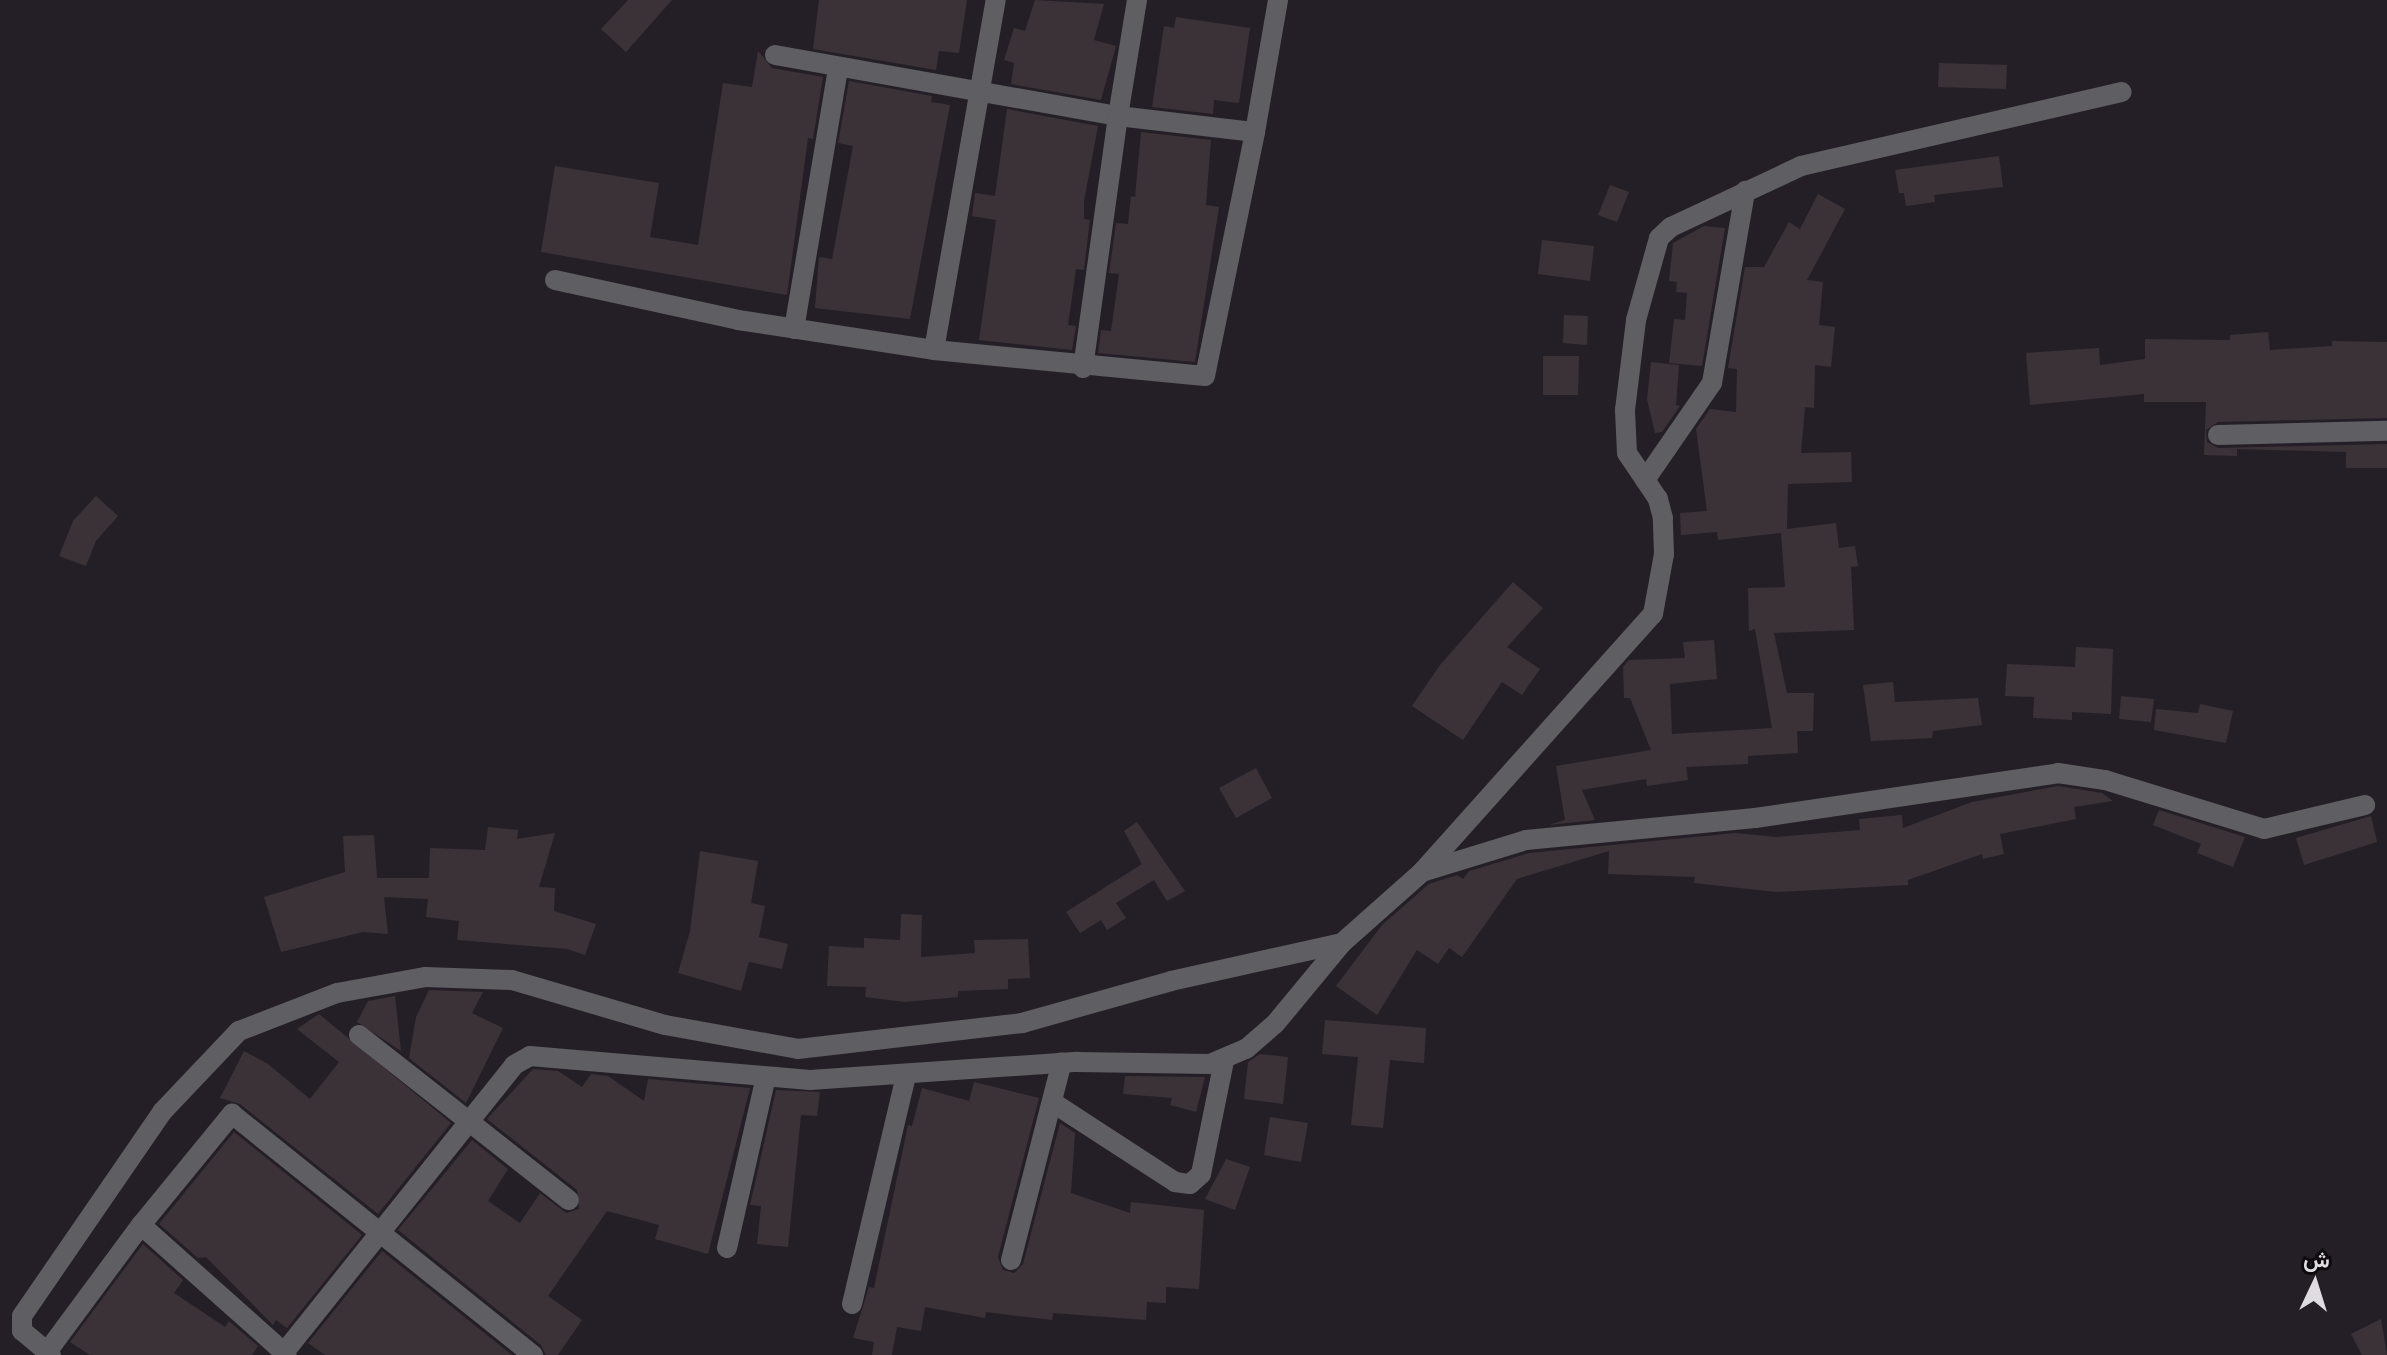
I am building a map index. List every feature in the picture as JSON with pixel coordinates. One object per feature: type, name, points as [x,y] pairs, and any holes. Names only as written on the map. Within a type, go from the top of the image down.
[{"type":"street","points":[[934,350],[996,0]]},
{"type":"street","points":[[1083,368],[1137,0]]},
{"type":"street","points":[[555,280],[794,329],[934,350],[1083,368],[1205,376],[1255,132],[1278,0]]},
{"type":"street","points":[[775,55],[1118,116],[1255,132]]},
{"type":"street","points":[[794,329],[838,68]]},
{"type":"street","points":[[141,1225],[284,1354],[514,1065],[530,1056],[766,1077],[906,1076],[1062,1062],[1195,1066],[1224,1061],[1275,1024],[1342,943],[1422,872],[1653,614],[1665,533],[1658,499],[1627,453],[1625,410],[1636,320],[1654,247],[1671,227],[1801,166],[2122,92]]},
{"type":"street","points":[[1645,480],[1712,383],[1745,191]]},
{"type":"street","points":[[2218,435],[2387,431]]},
{"type":"street","points":[[1422,872],[1552,836],[1755,818],[2058,773],[2105,780],[2264,829],[2365,805]]},
{"type":"street","points":[[533,1355],[232,1114],[141,1225],[49,1353],[22,1331],[22,1316],[162,1112],[239,1031],[337,993],[425,977],[512,980],[665,1025],[798,1049],[1009,1026],[1171,981],[1342,943]]},
{"type":"street","points":[[359,1035],[569,1200]]},
{"type":"street","points":[[1052,1102],[1175,1182],[1190,1184],[1201,1174],[1224,1061]]},
{"type":"street","points":[[1011,1260],[1062,1062]]},
{"type":"street","points":[[852,1304],[906,1076]]},
{"type":"street","points":[[727,1248],[766,1077]]},
{"type":"building","points":[[628,0],[672,0],[626,52],[601,29]]},
{"type":"building","points":[[819,0],[967,0],[959,53],[939,51],[936,70],[813,49]]},
{"type":"building","points":[[1035,0],[1104,4],[1094,40],[1116,46],[1101,100],[1011,84],[1014,63],[1004,60],[1014,28],[1025,31]]},
{"type":"building","points":[[1176,17],[1250,28],[1239,103],[1214,100],[1213,114],[1152,107],[1164,26],[1174,28]]},
{"type":"building","points":[[758,51],[772,68],[823,77],[813,139],[808,138],[787,295],[541,252],[555,166],[659,183],[650,237],[698,245],[723,83],[752,87]]},
{"type":"building","points":[[1939,63],[2007,65],[2006,89],[1938,87]]},
{"type":"building","points":[[849,81],[932,96],[931,102],[950,105],[910,319],[815,308],[819,257],[832,259],[853,146],[838,143]]},
{"type":"building","points":[[1007,109],[1098,126],[1084,201],[1084,219],[1090,220],[1084,270],[1076,269],[1068,325],[1076,326],[1072,350],[979,340],[996,220],[972,216],[975,193],[995,196]]},
{"type":"building","points":[[1141,132],[1211,140],[1206,205],[1219,207],[1195,362],[1098,353],[1101,330],[1111,331],[1119,274],[1109,273],[1116,223],[1128,224],[1131,196],[1135,197]]},
{"type":"building","points":[[1999,156],[2003,187],[1934,195],[1935,202],[1906,206],[1904,193],[1899,193],[1895,170]]},
{"type":"building","points":[[1610,185],[1629,192],[1617,222],[1598,215]]},
{"type":"building","points":[[1818,194],[1845,209],[1807,280],[1823,282],[1819,325],[1835,327],[1831,367],[1815,365],[1814,408],[1805,407],[1801,453],[1851,452],[1852,482],[1788,484],[1787,529],[1836,523],[1839,548],[1855,546],[1858,566],[1851,567],[1854,630],[1774,633],[1787,693],[1814,693],[1813,731],[1797,731],[1798,753],[1748,756],[1748,764],[1686,767],[1688,780],[1647,786],[1646,779],[1582,790],[1595,820],[1549,825],[1565,820],[1556,766],[1651,750],[1630,698],[1624,698],[1623,667],[1629,660],[1685,658],[1683,642],[1714,640],[1717,679],[1670,684],[1672,734],[1772,728],[1755,629],[1749,631],[1748,588],[1785,587],[1781,533],[1718,540],[1717,532],[1681,535],[1680,513],[1707,511],[1696,429],[1710,409],[1736,412],[1737,369],[1728,368],[1745,267],[1764,267],[1789,222],[1800,229]]},
{"type":"building","points":[[1704,226],[1725,228],[1702,366],[1669,363],[1674,319],[1685,320],[1687,293],[1676,292],[1677,282],[1669,281],[1673,243]]},
{"type":"building","points":[[1542,240],[1594,246],[1590,281],[1538,274]]},
{"type":"building","points":[[1564,315],[1588,316],[1587,345],[1563,343]]},
{"type":"building","points":[[2268,332],[2270,350],[2332,346],[2332,341],[2387,342],[2387,418],[2218,422],[2206,430],[2207,442],[2218,448],[2387,444],[2387,468],[2346,468],[2346,452],[2237,449],[2237,456],[2204,455],[2206,402],[2144,402],[2144,394],[2030,405],[2026,353],[2099,348],[2100,365],[2145,359],[2145,339],[2230,340],[2230,335]]},
{"type":"building","points":[[1543,356],[1579,356],[1578,395],[1543,395]]},
{"type":"building","points":[[1651,362],[1679,365],[1676,405],[1680,406],[1662,432],[1655,433],[1647,399]]},
{"type":"building","points":[[96,496],[118,516],[96,541],[86,566],[59,556],[73,521]]},
{"type":"building","points":[[1513,582],[1543,608],[1507,647],[1540,669],[1522,695],[1502,682],[1463,740],[1412,706],[1440,665]]},
{"type":"building","points":[[2076,647],[2113,649],[2111,714],[2072,712],[2072,720],[2033,718],[2034,697],[2005,696],[2007,664],[2075,667]]},
{"type":"building","points":[[1893,682],[1895,702],[1978,698],[1982,725],[1933,731],[1932,738],[1871,741],[1863,685]]},
{"type":"building","points":[[2121,696],[2154,699],[2151,722],[2119,719]]},
{"type":"building","points":[[2200,704],[2233,711],[2226,743],[2154,730],[2156,709],[2198,713]]},
{"type":"building","points":[[1256,768],[1272,798],[1236,818],[1219,788]]},
{"type":"building","points":[[2058,786],[2102,793],[2113,801],[2074,807],[2076,819],[2000,834],[2004,854],[1983,859],[1982,854],[1908,880],[1908,885],[1776,892],[1694,883],[1695,877],[1608,874],[1609,851],[1517,879],[1462,957],[1449,948],[1438,964],[1417,950],[1377,1015],[1336,986],[1382,925],[1429,884],[1457,875],[1463,879],[1469,871],[1529,853],[1735,833],[1776,837],[1860,830],[1859,819],[1902,815],[1903,828],[1972,802]]},
{"type":"building","points":[[2159,810],[2245,837],[2233,867],[2197,853],[2201,844],[2153,825]]},
{"type":"building","points":[[2371,816],[2377,842],[2304,865],[2296,838]]},
{"type":"building","points":[[1137,822],[1185,891],[1167,901],[1154,880],[1116,903],[1126,918],[1107,930],[1101,920],[1080,933],[1066,912],[1142,864],[1124,831]]},
{"type":"building","points":[[488,827],[518,830],[517,839],[555,833],[539,887],[555,888],[554,911],[596,924],[585,955],[567,949],[457,940],[459,921],[426,917],[428,899],[384,897],[388,934],[363,932],[281,952],[264,897],[345,872],[343,836],[374,835],[377,878],[429,878],[430,848],[485,850]]},
{"type":"building","points":[[700,851],[758,861],[751,903],[765,906],[759,937],[788,944],[782,969],[749,962],[741,991],[678,973],[690,931]]},
{"type":"building","points":[[901,914],[922,915],[921,957],[975,953],[974,940],[1028,939],[1030,978],[1008,979],[1008,989],[958,991],[958,997],[905,1002],[865,997],[866,987],[827,986],[829,946],[864,948],[864,938],[900,940]]},
{"type":"building","points":[[429,990],[483,992],[472,1013],[503,1028],[466,1103],[409,1058],[416,1017]]},
{"type":"building","points":[[395,996],[401,1051],[357,1022],[368,1001]]},
{"type":"building","points":[[319,1014],[451,1123],[378,1214],[240,1104],[220,1098],[244,1051],[268,1064],[310,1099],[339,1062],[297,1029]]},
{"type":"building","points":[[1325,1020],[1426,1028],[1424,1063],[1390,1060],[1383,1128],[1351,1125],[1358,1057],[1322,1054]]},
{"type":"building","points":[[1260,1054],[1288,1057],[1283,1104],[1244,1099],[1248,1062]]},
{"type":"building","points":[[533,1069],[558,1071],[582,1087],[591,1074],[608,1076],[644,1101],[648,1079],[750,1088],[708,1254],[655,1239],[659,1225],[607,1211],[548,1296],[582,1320],[558,1355],[546,1355],[541,1345],[398,1230],[472,1140],[508,1169],[488,1201],[520,1223],[540,1193],[566,1213],[579,1209],[577,1190],[487,1119]]},
{"type":"building","points":[[1125,1076],[1205,1077],[1196,1112],[1170,1105],[1172,1098],[1123,1094]]},
{"type":"building","points":[[974,1082],[1039,1098],[998,1257],[1003,1270],[1014,1273],[1023,1264],[1060,1123],[1075,1133],[1071,1193],[1130,1213],[1131,1202],[1204,1210],[1199,1289],[1166,1287],[1166,1303],[1147,1302],[1146,1320],[1053,1313],[1052,1320],[986,1312],[985,1318],[925,1307],[921,1331],[897,1327],[892,1355],[872,1355],[874,1342],[853,1338],[869,1287],[874,1288],[908,1125],[912,1126],[922,1088],[969,1101]]},
{"type":"building","points":[[776,1090],[820,1092],[817,1116],[801,1115],[788,1247],[757,1244],[761,1206],[750,1205]]},
{"type":"building","points":[[1270,1117],[1308,1123],[1301,1162],[1264,1155]]},
{"type":"building","points":[[234,1132],[362,1235],[287,1328],[276,1320],[273,1325],[206,1257],[198,1258],[159,1224]]},
{"type":"building","points":[[1226,1159],[1250,1167],[1235,1210],[1205,1199]]},
{"type":"building","points":[[143,1244],[183,1280],[174,1293],[225,1327],[229,1321],[258,1346],[252,1355],[90,1355],[70,1342]]},
{"type":"building","points":[[382,1251],[512,1355],[325,1355],[308,1343]]},
{"type":"building","points":[[2381,1319],[2387,1355],[2362,1355],[2351,1334]]}]
